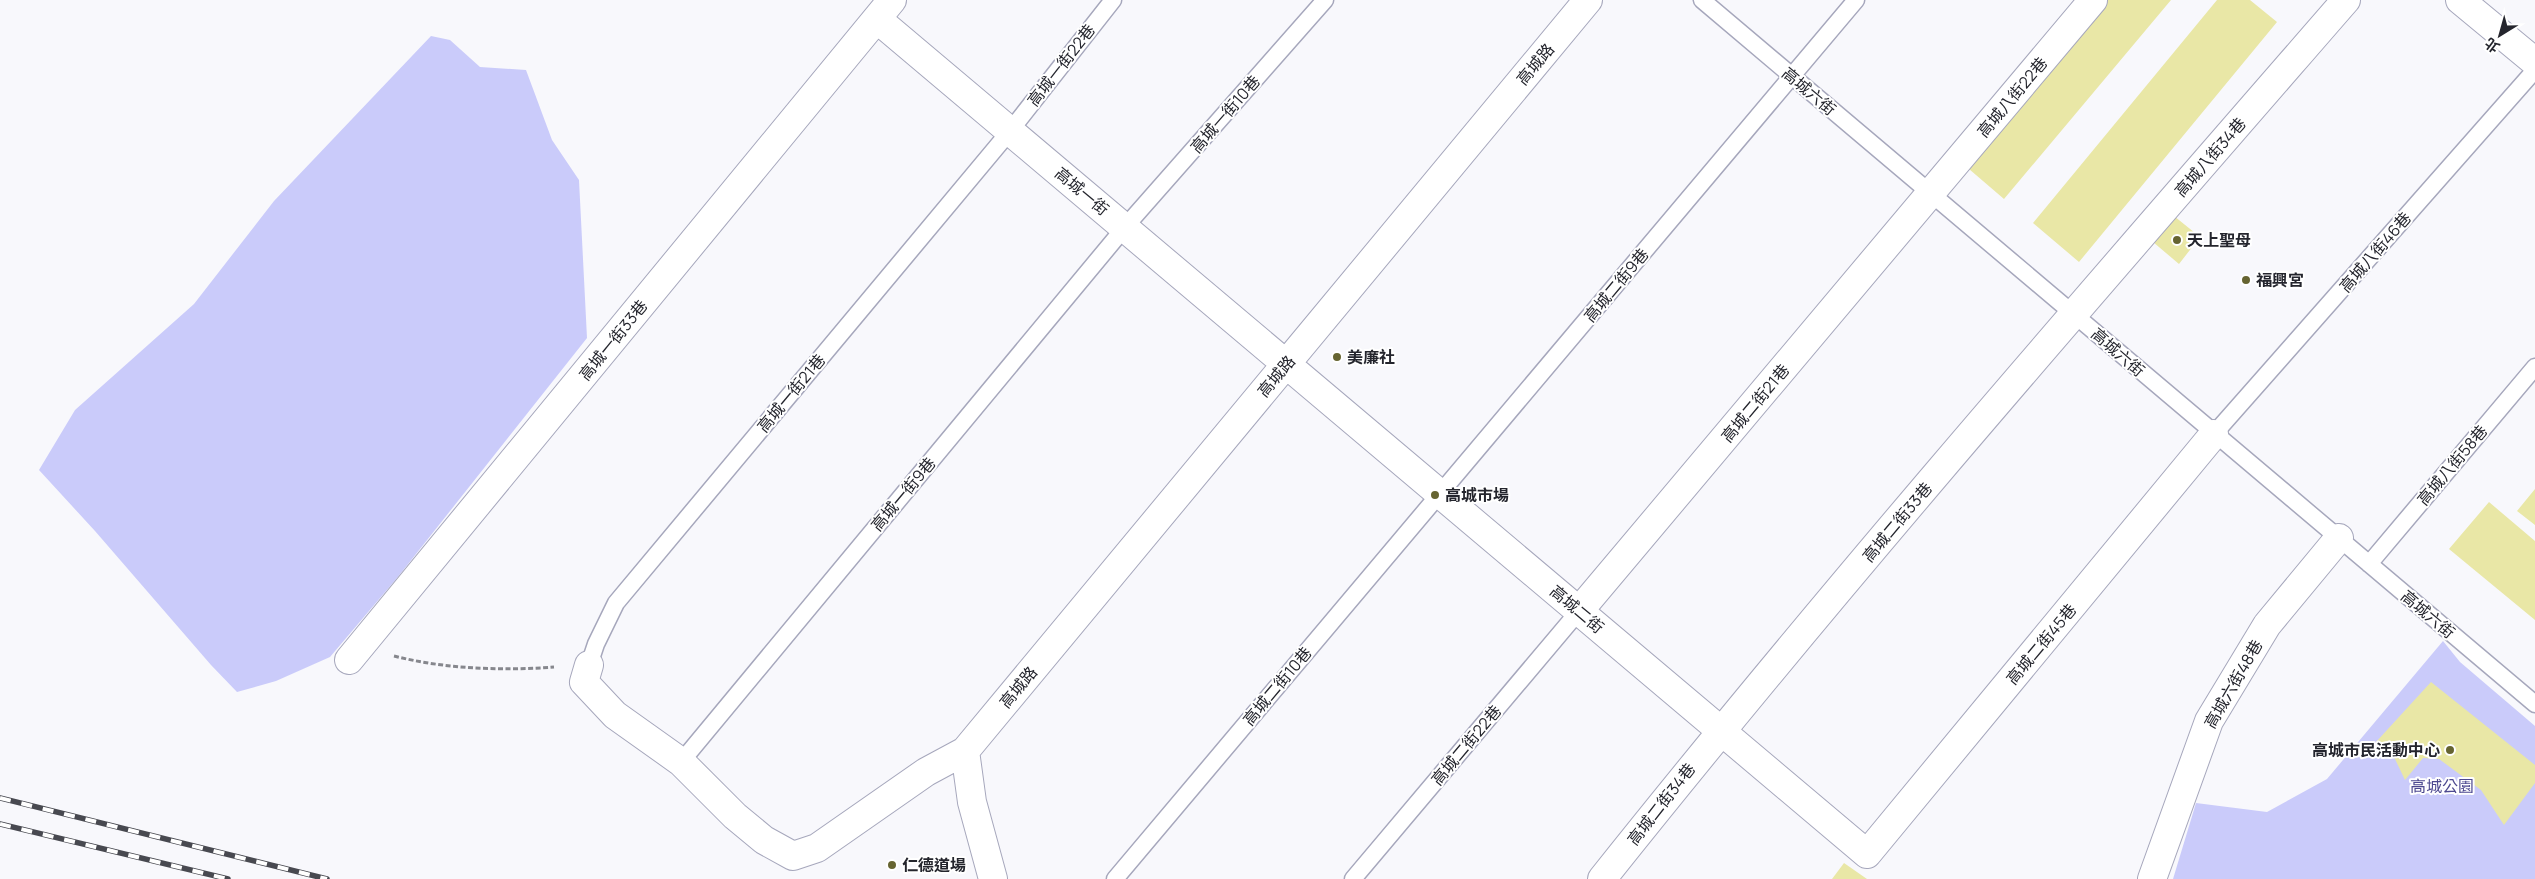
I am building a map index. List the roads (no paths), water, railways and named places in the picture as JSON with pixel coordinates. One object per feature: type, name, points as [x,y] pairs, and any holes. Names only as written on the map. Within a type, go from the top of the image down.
[{"type":"street","name":"高城路","points":[[681,762],[735,816],[764,840],[793,856],[818,848],[926,772],[965,751],[1588,0]]},
{"type":"street","name":"高城八街22巷","points":[[1931,194],[2093,0]]},
{"type":"street","name":"高城八街34巷","points":[[2073,314],[2346,0]]},
{"type":"street","points":[[2460,0],[2535,62]]},
{"type":"street","name":"高城一街","points":[[885,9],[1010,131],[1286,363]]},
{"type":"street","name":"高城一街33巷","points":[[355,653],[885,9]]},
{"type":"street","name":"高城二街21巷","points":[[1579,611],[1931,194]]},
{"type":"street","name":"高城二街33巷","points":[[1721,729],[2073,314]]},
{"type":"street","name":"高城二街","points":[[1286,363],[1867,854]]},
{"type":"street","name":"高城二街45巷","points":[[1867,854],[2214,434]]},
{"type":"street","name":"高城六街48巷","points":[[2152,879],[2209,721],[2267,624],[2339,538]]},
{"type":"street","points":[[590,665],[584,682],[615,715],[681,762]]},
{"type":"street","name":"高城二街34巷","points":[[1602,879],[1721,729]]},
{"type":"street","points":[[965,751],[972,802],[993,879]]},
{"type":"lane","name":"高城一街22巷","points":[[1010,131],[1112,0]]},
{"type":"lane","name":"高城一街10巷","points":[[1125,227],[1325,0]]},
{"type":"lane","name":"高城六街","points":[[1702,0],[2535,704]]},
{"type":"lane","name":"高城二街9巷","points":[[1440,493],[1856,0]]},
{"type":"lane","name":"高城八街46巷","points":[[2214,434],[2535,70]]},
{"type":"lane","name":"高城一街21巷","points":[[590,665],[596,644],[616,603],[1010,131]]},
{"type":"lane","name":"高城一街9巷","points":[[681,762],[1125,227]]},
{"type":"lane","name":"高城八街58巷","points":[[2369,564],[2535,367]]},
{"type":"lane","name":"高城二街10巷","points":[[1115,879],[1440,493]]},
{"type":"lane","name":"高城二街22巷","points":[[1353,879],[1579,611]]},
{"type":"railway","points":[[0,798],[327,879]]},
{"type":"railway","points":[[0,824],[228,879]]},
{"type":"place","name":"天上聖母","points":[[2177,240]]},
{"type":"place","name":"福興宮","points":[[2246,280]]},
{"type":"place","name":"美廉社","points":[[1337,357]]},
{"type":"place","name":"高城市場","points":[[1435,495]]},
{"type":"place","name":"高城市民活動中心","points":[[2450,750]]},
{"type":"place","name":"仁德道場","points":[[892,865]]},
{"type":"park label","name":"高城公園","points":[[2442,786]]}]
